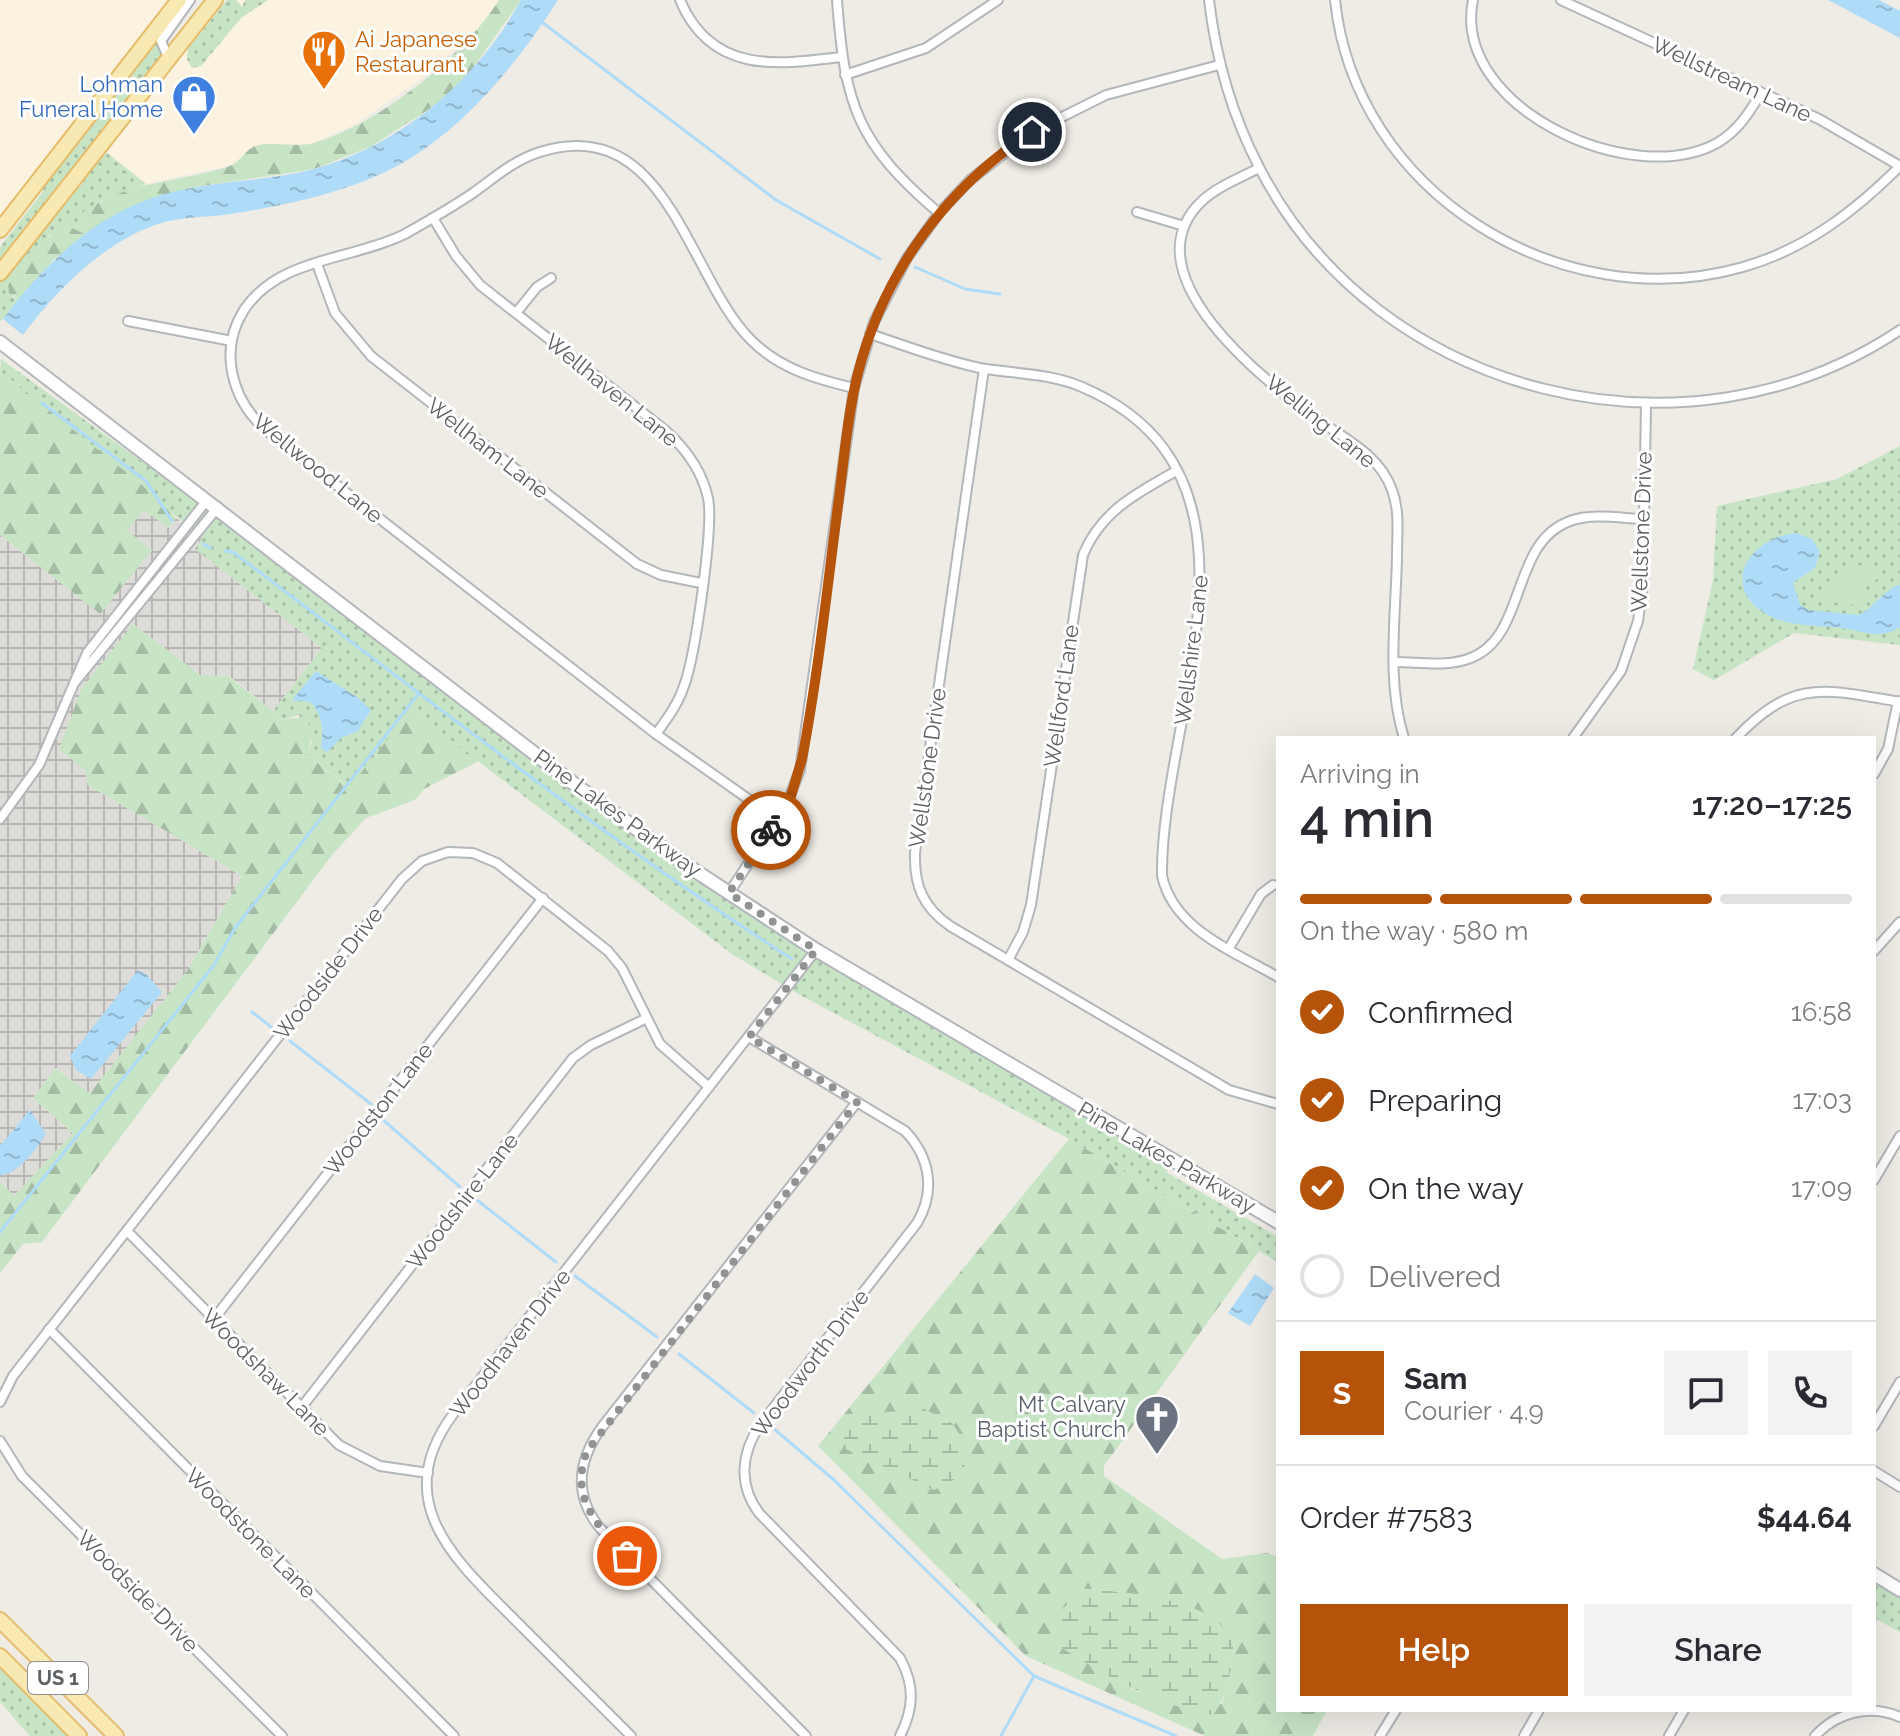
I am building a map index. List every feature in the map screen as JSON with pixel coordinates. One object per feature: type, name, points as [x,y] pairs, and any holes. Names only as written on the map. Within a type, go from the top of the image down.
[{"type":"main road","points":[[0,230],[179,0]]},
{"type":"main road","points":[[0,273],[215,0]]},
{"type":"main road","name":"US 1","points":[[0,1620],[116,1736]]},
{"type":"main road","name":"US 1","points":[[0,1656],[79,1736]]},
{"type":"main road","points":[[40,1697],[59,1679]]},
{"type":"street","points":[[168,57],[161,41],[190,0]]},
{"type":"street","points":[[680,0],[700,31],[740,58],[776,64],[841,57]]},
{"type":"street","points":[[837,0],[841,57],[855,113],[870,142],[895,173],[939,213]]},
{"type":"street","points":[[845,75],[926,48],[998,0]]},
{"type":"street","points":[[1209,0],[1219,65],[1259,168],[1295,223],[1332,268],[1377,308],[1430,345],[1478,368],[1544,391],[1601,401],[1646,404],[1708,402],[1793,382],[1851,359],[1900,330]]},
{"type":"street","points":[[1335,0],[1339,27],[1357,83],[1380,127],[1410,167],[1476,226],[1514,247],[1566,267],[1617,277],[1663,279],[1742,267],[1794,247],[1829,227],[1900,166]]},
{"type":"street","points":[[1473,0],[1471,21],[1478,50],[1505,91],[1545,125],[1600,149],[1654,156],[1708,148],[1736,129],[1761,93]]},
{"type":"street","name":"Wellstream Lane","points":[[1561,0],[1819,119],[1900,166]]},
{"type":"street","points":[[729,893],[793,792],[804,748],[854,388],[870,334],[907,258],[939,213],[999,155],[1077,106],[1126,88],[1219,65]]},
{"type":"street","name":"Wellwood Lane","points":[[778,820],[656,734],[259,424],[235,385],[232,341],[241,315],[260,290],[285,274],[388,242],[433,218],[512,165],[539,152],[572,148],[614,155],[641,171],[660,191],[730,313],[752,341],[793,370],[854,388]]},
{"type":"street","points":[[1137,212],[1184,226],[1204,199],[1259,168]]},
{"type":"street","name":"Wellhaven Lane","points":[[433,218],[473,278],[666,431],[693,461],[705,486],[710,512],[686,682],[656,734]]},
{"type":"street","name":"Welling Lane","points":[[1184,226],[1179,254],[1182,276],[1209,317],[1266,378],[1367,454],[1390,485],[1397,516],[1395,662],[1397,703],[1404,736]]},
{"type":"street","name":"Wellham Lane","points":[[317,264],[340,321],[371,356],[637,564],[661,575],[701,583]]},
{"type":"street","points":[[516,313],[537,287],[551,278]]},
{"type":"street","points":[[128,321],[232,341]]},
{"type":"street","name":"Wellshire Lane","points":[[870,334],[984,369],[1068,381],[1098,394],[1144,428],[1176,471],[1196,520],[1201,548],[1201,579],[1162,876],[1170,901],[1184,919],[1276,976]]},
{"type":"street","name":"Pine Lakes Parkway","points":[[0,342],[578,787],[729,893],[816,950],[1276,1221]]},
{"type":"street","name":"Wellstone Drive","points":[[984,369],[915,872],[922,898],[933,913],[1008,960],[1229,1090],[1276,1103]]},
{"type":"street","name":"Wellstone Drive","points":[[1574,736],[1611,687],[1633,642],[1642,594],[1646,404]]},
{"type":"street","name":"Wellford Lane","points":[[1008,960],[1023,932],[1031,905],[1083,555],[1097,529],[1115,508],[1176,471]]},
{"type":"street","points":[[0,819],[39,765],[91,647],[212,504]]},
{"type":"street","points":[[1395,662],[1449,663],[1480,653],[1500,633],[1535,553],[1552,532],[1580,519],[1643,519]]},
{"type":"street","points":[[1738,736],[1764,710],[1796,695],[1833,691],[1899,701],[1888,749],[1876,770]]},
{"type":"street","name":"Woodside Drive","points":[[0,1402],[10,1380],[49,1329],[413,868],[442,853],[473,853],[497,863],[612,955],[624,972],[645,1019],[668,1054],[709,1087]]},
{"type":"street","points":[[1229,948],[1261,894],[1273,885]]},
{"type":"street","name":"Woodston Lane","points":[[213,1320],[543,898]]},
{"type":"street","points":[[1876,949],[1900,922]]},
{"type":"street","name":"Woodhaven Drive","points":[[631,1736],[449,1551],[431,1516],[428,1473],[437,1440],[449,1420],[816,950]]},
{"type":"street","name":"Woodshire Lane","points":[[301,1408],[573,1058],[591,1045],[645,1019]]},
{"type":"street","name":"Woodworth Drive","points":[[749,1037],[905,1131],[919,1148],[928,1174],[928,1198],[905,1239],[755,1432],[746,1452],[744,1476],[749,1496],[759,1513],[900,1658],[909,1678],[913,1700],[900,1736]]},
{"type":"street","points":[[806,1736],[600,1528],[584,1501],[581,1471],[587,1451],[602,1427],[857,1102]]},
{"type":"street","points":[[1876,1177],[1900,1136]]},
{"type":"street","name":"Woodshaw Lane","points":[[127,1231],[334,1441],[358,1458],[388,1468],[428,1473]]},
{"type":"street","name":"Woodstone Lane","points":[[49,1329],[454,1736]]},
{"type":"street","points":[[1876,1423],[1900,1382]]},
{"type":"street","name":"Woodside Drive","points":[[0,1441],[22,1476],[282,1736]]},
{"type":"street","points":[[1876,1472],[1900,1487]]},
{"type":"street","points":[[1876,1575],[1900,1590]]},
{"type":"street","points":[[1876,1711],[1900,1717]]},
{"type":"street","points":[[1380,1736],[1395,1712]]},
{"type":"street","points":[[1524,1736],[1538,1712]]},
{"type":"street","points":[[1669,1736],[1683,1712]]},
{"type":"street","points":[[1815,1736],[1832,1721],[1866,1712]]},
{"type":"shaded area","points":[[0,0],[171,0],[0,216]]},
{"type":"shaded area","points":[[227,0],[499,0],[487,19],[431,72],[354,125],[311,144],[280,145],[244,154],[232,165],[146,184],[106,152]]},
{"type":"shaded area","points":[[144,509],[168,528],[176,518],[203,539],[195,549],[322,648],[273,711],[229,676],[200,675],[133,624],[85,770],[88,785],[242,876],[187,971],[90,1094],[56,1068],[33,1098],[73,1133],[14,1196],[0,1182],[0,535],[100,614],[152,550],[127,531]]},
{"type":"green space","points":[[227,0],[236,0],[242,7],[245,0],[268,0],[241,18],[201,66],[192,68],[187,59],[188,49]]},
{"type":"green space","points":[[499,0],[521,0],[466,78],[434,106],[370,147],[314,169],[196,187],[55,258],[18,300],[9,293],[8,283],[42,244],[67,225],[82,233],[81,214],[98,203],[134,188],[230,166],[253,147],[314,143],[365,121],[442,65],[464,44]]},
{"type":"green space","points":[[157,40],[162,58],[0,264],[0,247],[42,193],[46,180]]},
{"type":"green space","points":[[106,152],[146,184],[100,201],[81,214],[82,233],[51,234],[13,279],[12,297],[18,300],[0,322],[0,280],[63,199],[77,190]]},
{"type":"green space","points":[[1,359],[284,565],[669,861],[795,945],[1170,1166],[1166,1172],[1276,1236],[1276,1261],[1069,1139],[802,996],[732,954],[412,711],[350,788],[308,755],[312,741],[299,715],[283,719],[273,711],[322,648],[195,549],[202,538],[0,371]]},
{"type":"green space","points":[[0,371],[141,484],[176,518],[168,528],[144,510],[127,531],[152,550],[100,614],[0,535]]},
{"type":"green space","points":[[1900,446],[1900,645],[1794,633],[1714,680],[1693,669],[1713,580],[1717,506],[1837,479]]},
{"type":"green space","points":[[1861,565],[1873,566],[1879,572],[1877,579],[1865,588],[1867,606],[1861,609],[1846,602],[1827,603],[1825,596],[1829,580]]},
{"type":"green space","points":[[133,624],[200,675],[228,676],[283,719],[306,717],[312,732],[308,755],[349,788],[411,710],[479,761],[424,789],[415,800],[366,818],[332,855],[42,1242],[23,1244],[0,1273],[0,1182],[14,1196],[73,1133],[33,1098],[55,1068],[90,1093],[187,971],[242,876],[88,785],[85,770],[59,749],[82,688]]},
{"type":"green space","points":[[1069,1139],[1259,1251],[1104,1466],[1104,1476],[1222,1559],[1267,1553],[1276,1556],[1276,1712],[1326,1712],[1313,1736],[1205,1736],[1026,1656],[818,1446]],"holes":[[[1083,1589],[1115,1591],[1165,1601],[1234,1641],[1230,1675],[1222,1704],[1135,1691],[1059,1646]]]},
{"type":"green space","points":[[924,1409],[952,1423],[970,1450],[961,1476],[934,1490],[846,1449],[843,1429],[865,1414]]},
{"type":"green space","points":[[1876,1583],[1900,1597],[1900,1632],[1876,1619]]},
{"type":"green space","points":[[1083,1589],[1132,1593],[1184,1604],[1218,1622],[1234,1640],[1226,1689],[1213,1715],[1152,1697],[1114,1679],[1059,1646],[1057,1614]]},
{"type":"green space","points":[[0,1665],[70,1736],[30,1736],[0,1702]]},
{"type":"water","points":[[521,0],[558,0],[525,48],[486,94],[442,136],[418,153],[355,185],[292,203],[175,220],[138,232],[83,269],[50,301],[23,335],[3,319],[34,281],[68,247],[129,207],[172,192],[314,169],[347,158],[407,126],[460,82],[483,57]]},
{"type":"water","points":[[1828,0],[1879,0],[1900,11],[1900,38]]},
{"type":"water","points":[[1796,533],[1812,539],[1820,552],[1815,568],[1793,583],[1800,605],[1809,610],[1859,615],[1900,585],[1900,627],[1874,634],[1793,624],[1763,612],[1750,601],[1743,576],[1754,552],[1780,536]]},
{"type":"water","points":[[316,671],[357,697],[371,710],[358,731],[341,738],[327,752],[321,748],[321,724],[315,707],[309,702],[292,700]]},
{"type":"water","points":[[138,970],[146,974],[162,992],[91,1079],[76,1070],[70,1056]]},
{"type":"water","points":[[30,1110],[46,1134],[20,1166],[0,1175],[0,1146]]},
{"type":"water","points":[[1255,1274],[1274,1288],[1250,1326],[1228,1313]]},
{"type":"waterway","points":[[543,23],[776,200],[880,259]]},
{"type":"waterway","points":[[915,267],[965,289],[1000,294]]},
{"type":"waterway","points":[[42,403],[146,481],[172,521]]},
{"type":"waterway","points":[[203,544],[211,548]]},
{"type":"waterway","points":[[225,551],[233,552],[578,812],[792,959]]},
{"type":"waterway","points":[[0,1232],[214,965],[235,928],[419,693]]},
{"type":"waterway","points":[[252,1012],[275,1030]]},
{"type":"waterway","points":[[290,1041],[371,1104]]},
{"type":"waterway","points":[[382,1119],[460,1187]]},
{"type":"waterway","points":[[477,1200],[556,1262]]},
{"type":"waterway","points":[[575,1276],[657,1337]]},
{"type":"waterway","points":[[679,1354],[754,1413]]},
{"type":"waterway","points":[[773,1428],[834,1480],[1034,1676],[1176,1736]]},
{"type":"waterway","points":[[1001,1736],[1034,1676]]},
{"type":"way so far","points":[[627,1556],[600,1528],[586,1507],[580,1479],[590,1444],[857,1102],[749,1037],[816,950],[729,893],[771,830]]},
{"type":"place","name":"Ai Japanese Restaurant","points":[[324,91]]},
{"type":"place","name":"Lohman Funeral Home","points":[[194,136]]},
{"type":"place","name":"Mt Calvary Baptist Church","points":[[1157,1456]]},
{"type":"route","points":[[771,830],[790,799],[802,759],[854,388],[874,322],[907,258],[939,213],[983,168],[1032,132]]}]
